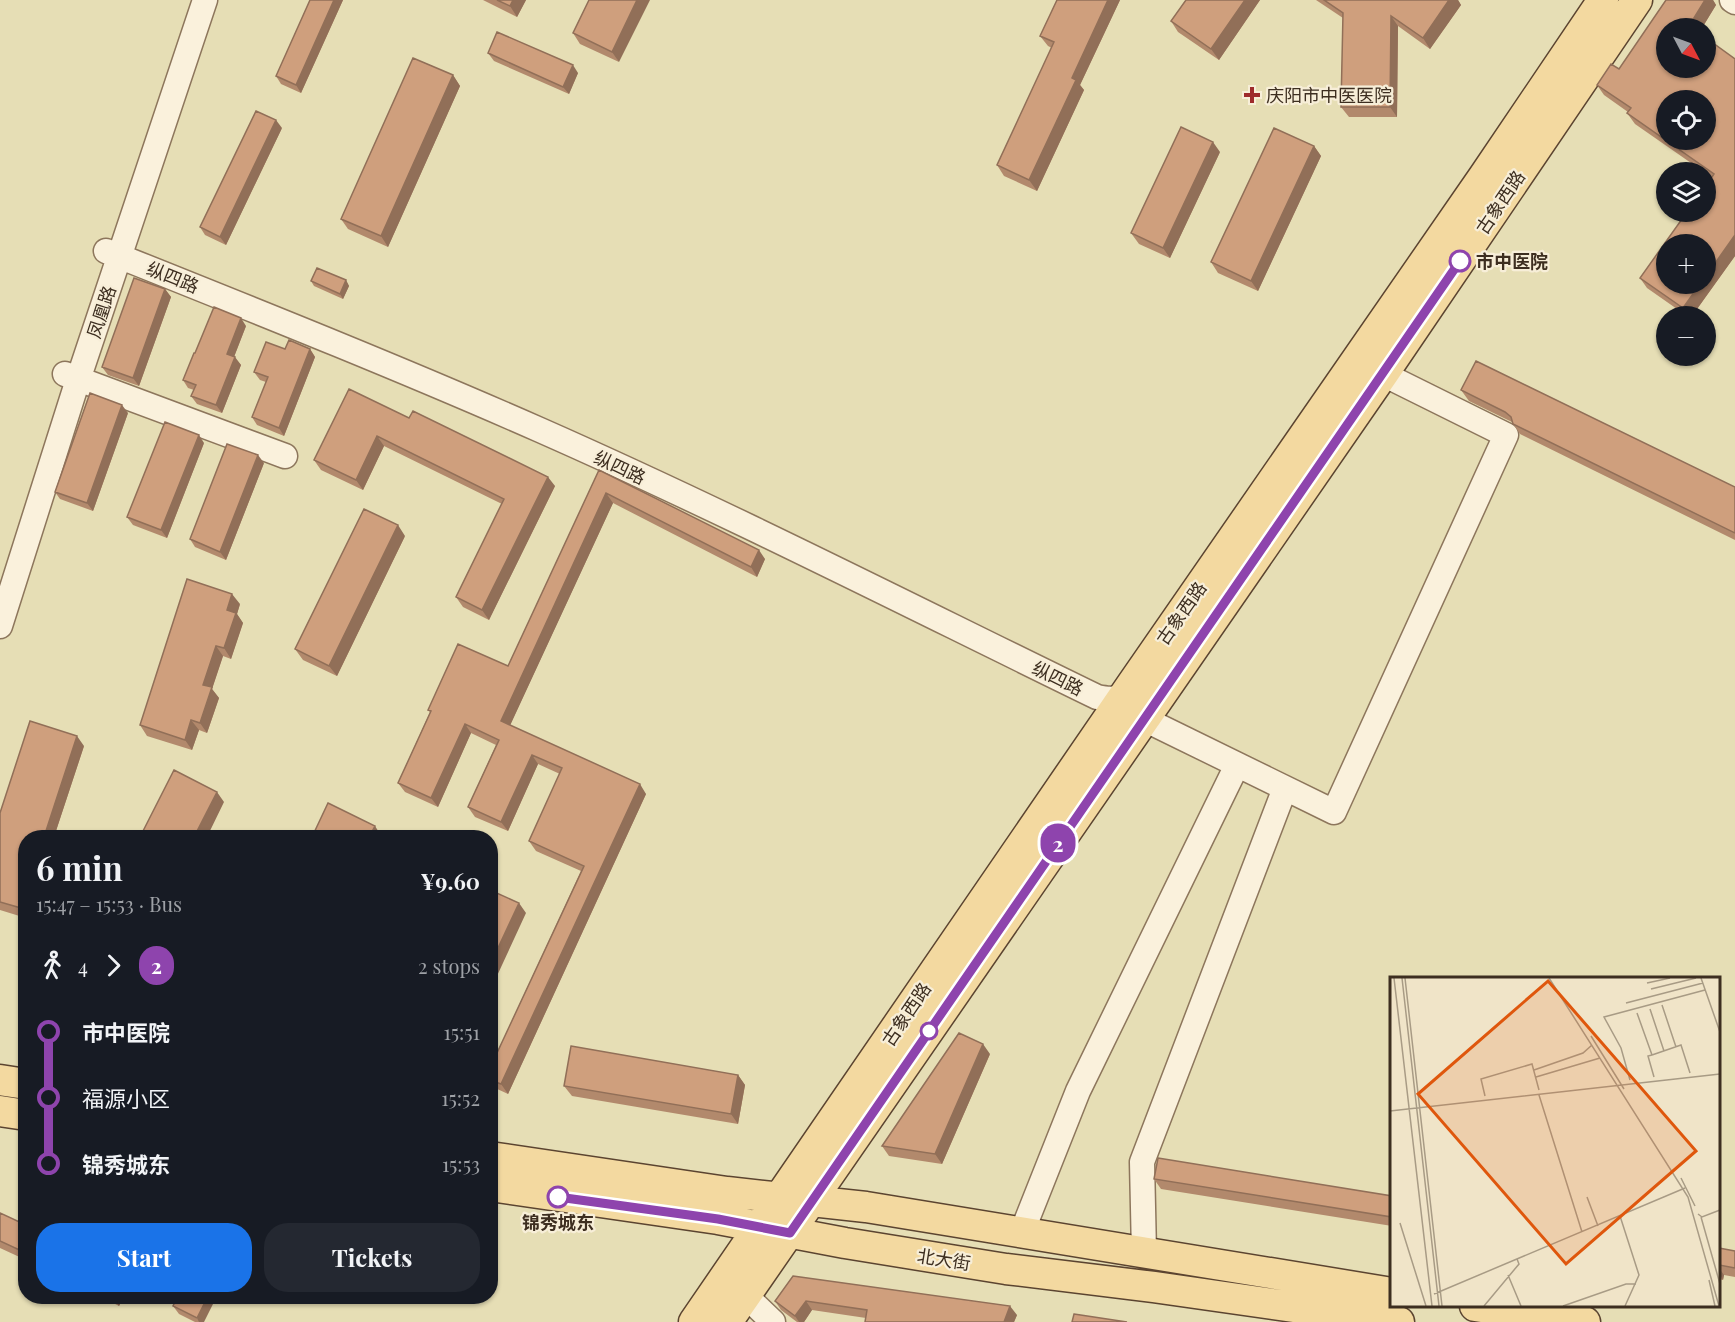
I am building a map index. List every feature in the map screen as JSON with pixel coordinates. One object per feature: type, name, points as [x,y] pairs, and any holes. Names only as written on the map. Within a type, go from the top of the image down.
[{"type":"main road","name":"古象西路","points":[[694,1322],[1604,0]]},
{"type":"main road","name":"古象西路","points":[[727,1322],[1383,374],[1637,0]]},
{"type":"main road","points":[[0,1080],[18,1083]]},
{"type":"main road","points":[[0,1111],[18,1114]]},
{"type":"main road","points":[[498,1158],[630,1179],[866,1207],[1390,1293]]},
{"type":"main road","name":"北大街","points":[[498,1187],[718,1219],[1006,1269],[1399,1322]]},
{"type":"main road","points":[[1488,1307],[1585,1322]]},
{"type":"street","name":"凤凰路","points":[[112,257],[189,0]]},
{"type":"street","name":"凤凰路","points":[[0,626],[72,377],[112,257],[205,0]]},
{"type":"street","name":"纵四路","points":[[112,257],[257,311],[540,430],[675,492],[1097,697],[1110,700],[1124,696]]},
{"type":"street","name":"纵四路","points":[[112,257],[537,438],[671,500],[1091,704],[1100,715],[1101,730]]},
{"type":"street","points":[[1144,719],[1334,812],[1506,435],[1383,374]]},
{"type":"street","name":"凤凰路","points":[[0,580],[4,554],[72,377]]},
{"type":"street","points":[[72,377],[285,456]]},
{"type":"street","points":[[1022,1232],[1078,1090],[1237,765]]},
{"type":"street","points":[[1144,1253],[1142,1162],[1286,789]]},
{"type":"street","points":[[746,1296],[773,1322]]},
{"type":"shaded area","points":[[0,0],[1735,0],[1735,1322],[0,1322]]},
{"type":"building","points":[[310,0],[334,0],[296,85],[276,76]]},
{"type":"building","points":[[497,0],[513,0],[510,6]]},
{"type":"building","points":[[589,0],[637,0],[612,52],[573,33]]},
{"type":"building","points":[[1057,0],[1108,0],[1072,78],[1076,80],[1029,180],[997,165],[1054,42],[1040,36]]},
{"type":"building","points":[[1186,0],[1245,0],[1211,49],[1171,21]]},
{"type":"building","points":[[1324,0],[1449,0],[1423,38],[1391,16],[1390,107],[1341,107],[1343,13]]},
{"type":"building","points":[[1666,0],[1705,0],[1694,18],[1656,18],[1656,78],[1716,78],[1716,45],[1735,59],[1735,235],[1716,262],[1716,234],[1671,234],[1680,222],[1716,222],[1716,162],[1697,162],[1680,150],[1716,150],[1716,90],[1656,90],[1656,133],[1627,113],[1631,108],[1597,85],[1611,64],[1619,69]]},
{"type":"building","points":[[497,32],[573,65],[563,87],[488,53]]},
{"type":"building","points":[[413,58],[453,75],[381,236],[341,219]]},
{"type":"building","points":[[256,111],[276,120],[220,237],[200,227]]},
{"type":"building","points":[[1181,127],[1213,142],[1163,248],[1131,233]]},
{"type":"building","points":[[1274,128],[1314,146],[1251,281],[1211,262]]},
{"type":"building","points":[[1656,256],[1656,289],[1640,278]]},
{"type":"building","points":[[317,268],[346,280],[340,294],[311,281]]},
{"type":"building","points":[[134,278],[165,289],[133,378],[102,367]]},
{"type":"building","points":[[1663,294],[1693,294],[1684,306],[1680,306]]},
{"type":"building","points":[[214,307],[241,318],[227,354],[235,357],[216,405],[191,396],[196,385],[183,380]]},
{"type":"building","points":[[289,340],[310,349],[279,428],[252,417],[268,377],[254,372],[266,342],[285,349]]},
{"type":"building","points":[[1476,361],[1735,487],[1735,533],[1513,424],[1511,417],[1505,412],[1461,390]]},
{"type":"building","points":[[349,389],[409,418],[413,411],[548,477],[482,610],[456,597],[504,499],[377,436],[356,480],[314,460]]},
{"type":"building","points":[[90,393],[122,405],[87,503],[55,492]]},
{"type":"building","points":[[165,422],[199,435],[161,530],[127,517]]},
{"type":"building","points":[[227,444],[258,455],[220,552],[190,539]]},
{"type":"building","points":[[599,470],[759,550],[751,567],[606,493],[501,721],[640,784],[501,1084],[498,1083],[498,1051],[584,866],[529,841],[562,768],[532,755],[501,822],[468,807],[499,740],[465,724],[431,798],[398,783],[458,644],[508,666]]},
{"type":"building","points":[[364,509],[398,525],[329,666],[295,649]]},
{"type":"building","points":[[187,579],[232,594],[227,610],[236,613],[224,648],[216,646],[203,685],[212,687],[200,723],[191,720],[185,740],[140,725]]},
{"type":"building","points":[[30,721],[77,736],[46,830],[18,830],[18,907],[0,902],[0,813]]},
{"type":"building","points":[[174,770],[217,792],[198,830],[144,830]]},
{"type":"building","points":[[328,803],[375,826],[373,830],[315,830]]},
{"type":"building","points":[[498,894],[519,903],[498,948]]},
{"type":"building","points":[[959,1033],[983,1044],[935,1154],[882,1146]]},
{"type":"building","points":[[571,1046],[738,1075],[731,1114],[564,1086]]},
{"type":"building","points":[[1158,1158],[1390,1196],[1390,1217],[1154,1179]]},
{"type":"building","points":[[0,1213],[18,1221],[18,1249],[0,1241]]},
{"type":"building","points":[[1720,1248],[1735,1251],[1735,1268],[1720,1265]]},
{"type":"building","points":[[793,1276],[1010,1306],[1004,1322],[865,1322],[867,1310],[806,1301],[795,1316],[775,1301]]},
{"type":"building","points":[[174,1304],[204,1304],[197,1318],[173,1306]]},
{"type":"building","points":[[1074,1314],[1127,1322],[1072,1322]]},
{"type":"bus line","name":"2","points":[[558,1197],[718,1219],[790,1233],[1460,261]]},
{"type":"place","name":"庆阳市中医医院","points":[[1252,95]]},
{"type":"place","name":"市中医院","points":[[1460,261]]},
{"type":"place","name":"锦秀城东","points":[[558,1197]]}]
